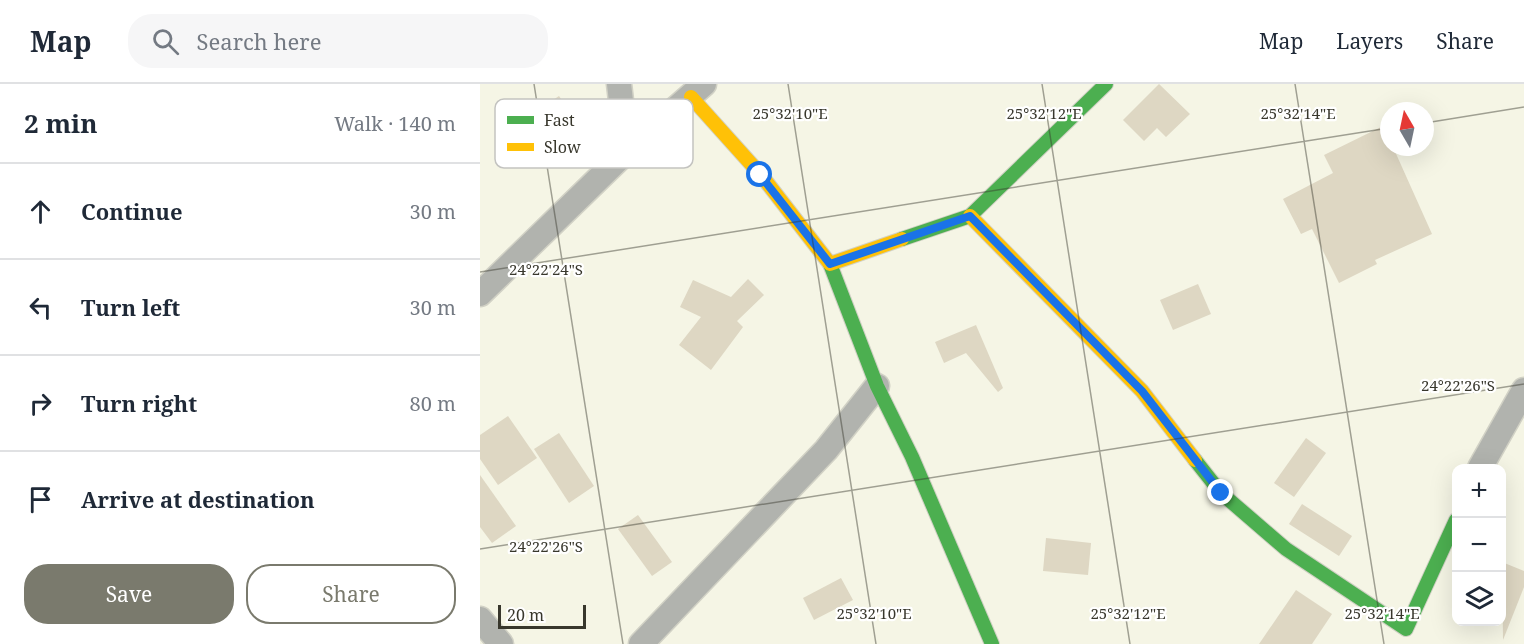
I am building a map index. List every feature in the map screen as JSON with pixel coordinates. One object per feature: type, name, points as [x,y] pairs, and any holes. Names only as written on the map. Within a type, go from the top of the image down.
[{"type":"street","points":[[620,84],[622,99]]},
{"type":"street","points":[[830,264],[970,216],[1106,84]]},
{"type":"street","points":[[698,90],[760,175],[830,264],[877,386],[912,458],[992,644]]},
{"type":"street","points":[[480,294],[610,168]]},
{"type":"street","points":[[970,216],[1142,391],[1221,493],[1286,549],[1404,636],[1452,529]]},
{"type":"street","points":[[640,644],[826,450],[877,386]]},
{"type":"street","points":[[1482,464],[1524,390]]},
{"type":"street","points":[[480,619],[501,644]]},
{"type":"building","points":[[1159,84],[1190,114],[1166,137],[1157,128],[1144,141],[1123,120]]},
{"type":"building","points":[[1380,127],[1380,156],[1397,156],[1432,234],[1375,260],[1377,264],[1339,283],[1312,229],[1301,234],[1283,199],[1333,173],[1324,155]]},
{"type":"building","points":[[748,279],[764,295],[737,321],[743,327],[711,370],[679,345],[701,317],[680,307],[693,280],[731,297]]},
{"type":"building","points":[[1198,284],[1211,314],[1173,330],[1160,300]]},
{"type":"building","points":[[976,325],[1003,388],[998,392],[966,353],[944,363],[935,342]]},
{"type":"building","points":[[508,416],[537,458],[498,485],[480,459],[480,435]]},
{"type":"building","points":[[559,433],[594,486],[569,503],[534,449]]},
{"type":"building","points":[[1306,438],[1326,453],[1294,497],[1274,483]]},
{"type":"building","points":[[480,475],[516,526],[492,543],[480,527]]},
{"type":"building","points":[[1302,504],[1352,536],[1339,556],[1289,524]]},
{"type":"building","points":[[638,515],[672,562],[652,576],[618,529]]},
{"type":"building","points":[[1046,538],[1091,543],[1088,575],[1043,571]]},
{"type":"building","points":[[1506,564],[1524,571],[1524,587],[1503,640],[1503,626],[1506,626]]},
{"type":"building","points":[[841,578],[853,600],[814,620],[803,598]]},
{"type":"building","points":[[1296,590],[1332,614],[1312,644],[1259,644]]},
{"type":"traffic: fast","points":[[902,239],[970,216],[1106,84]]},
{"type":"traffic: fast","points":[[830,264],[877,386],[912,457],[992,644]]},
{"type":"traffic: fast","points":[[1195,460],[1221,493],[1286,549],[1406,629],[1452,529]]},
{"type":"traffic: slow","points":[[693,99],[761,175],[830,264],[902,239]]},
{"type":"traffic: slow","points":[[970,216],[1142,391],[1195,460]]},
{"type":"route","points":[[760,175],[830,264],[970,216],[1142,391],[1221,493]]}]
